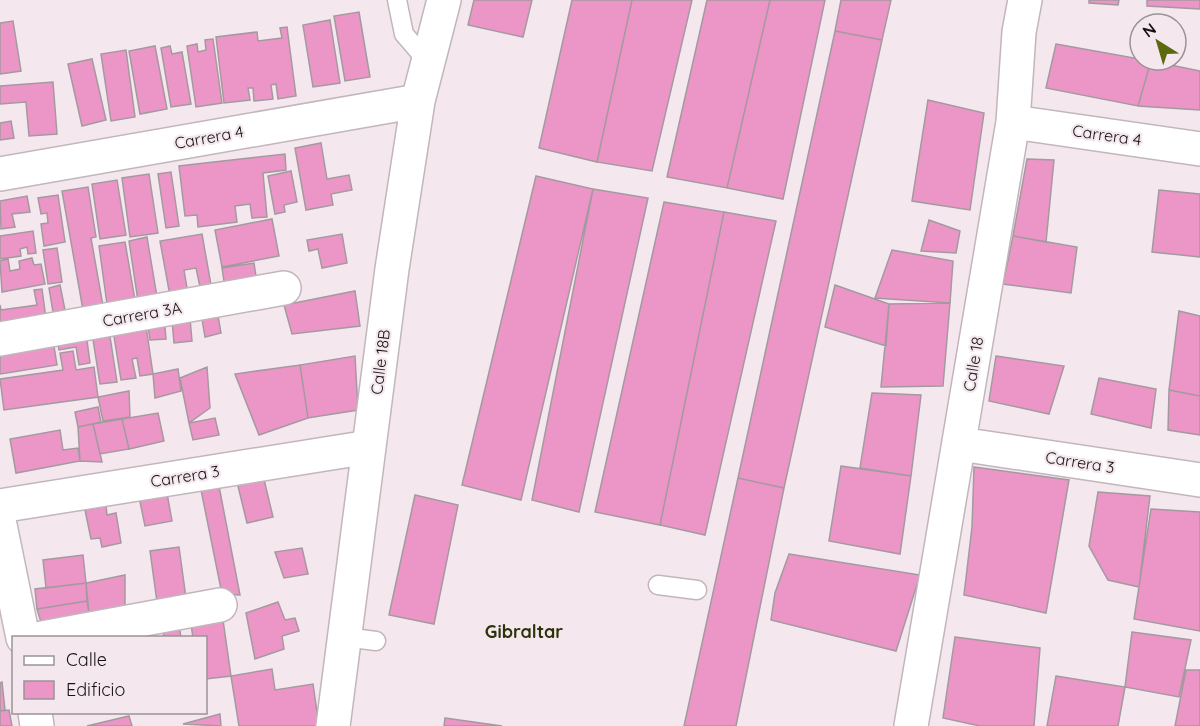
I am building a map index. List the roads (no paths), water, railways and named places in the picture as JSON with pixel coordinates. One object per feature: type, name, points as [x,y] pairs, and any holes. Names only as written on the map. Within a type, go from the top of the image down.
[{"type":"street","name":"Calle 18B","points":[[333,726],[369,447],[418,101],[444,0]]},
{"type":"street","name":"Calle 18","points":[[911,726],[1013,122],[1019,32],[1025,0]]},
{"type":"street","name":"Carrera 4","points":[[0,174],[418,101]]},
{"type":"street","name":"Carrera 4","points":[[1013,122],[1200,149]]},
{"type":"street","name":"Carrera 3A","points":[[0,339],[284,288]]},
{"type":"street","name":"Carrera 3","points":[[960,444],[1200,480]]},
{"type":"street","name":"Carrera 3","points":[[0,506],[369,447]]},
{"type":"street","points":[[0,525],[23,636]]},
{"type":"street","points":[[53,636],[220,605]]},
{"type":"lane","points":[[397,0],[404,34],[428,62]]},
{"type":"lane","points":[[658,585],[697,590]]},
{"type":"lane","points":[[344,637],[376,641]]},
{"type":"district","name":"Gibraltar","points":[[524,632]]}]
